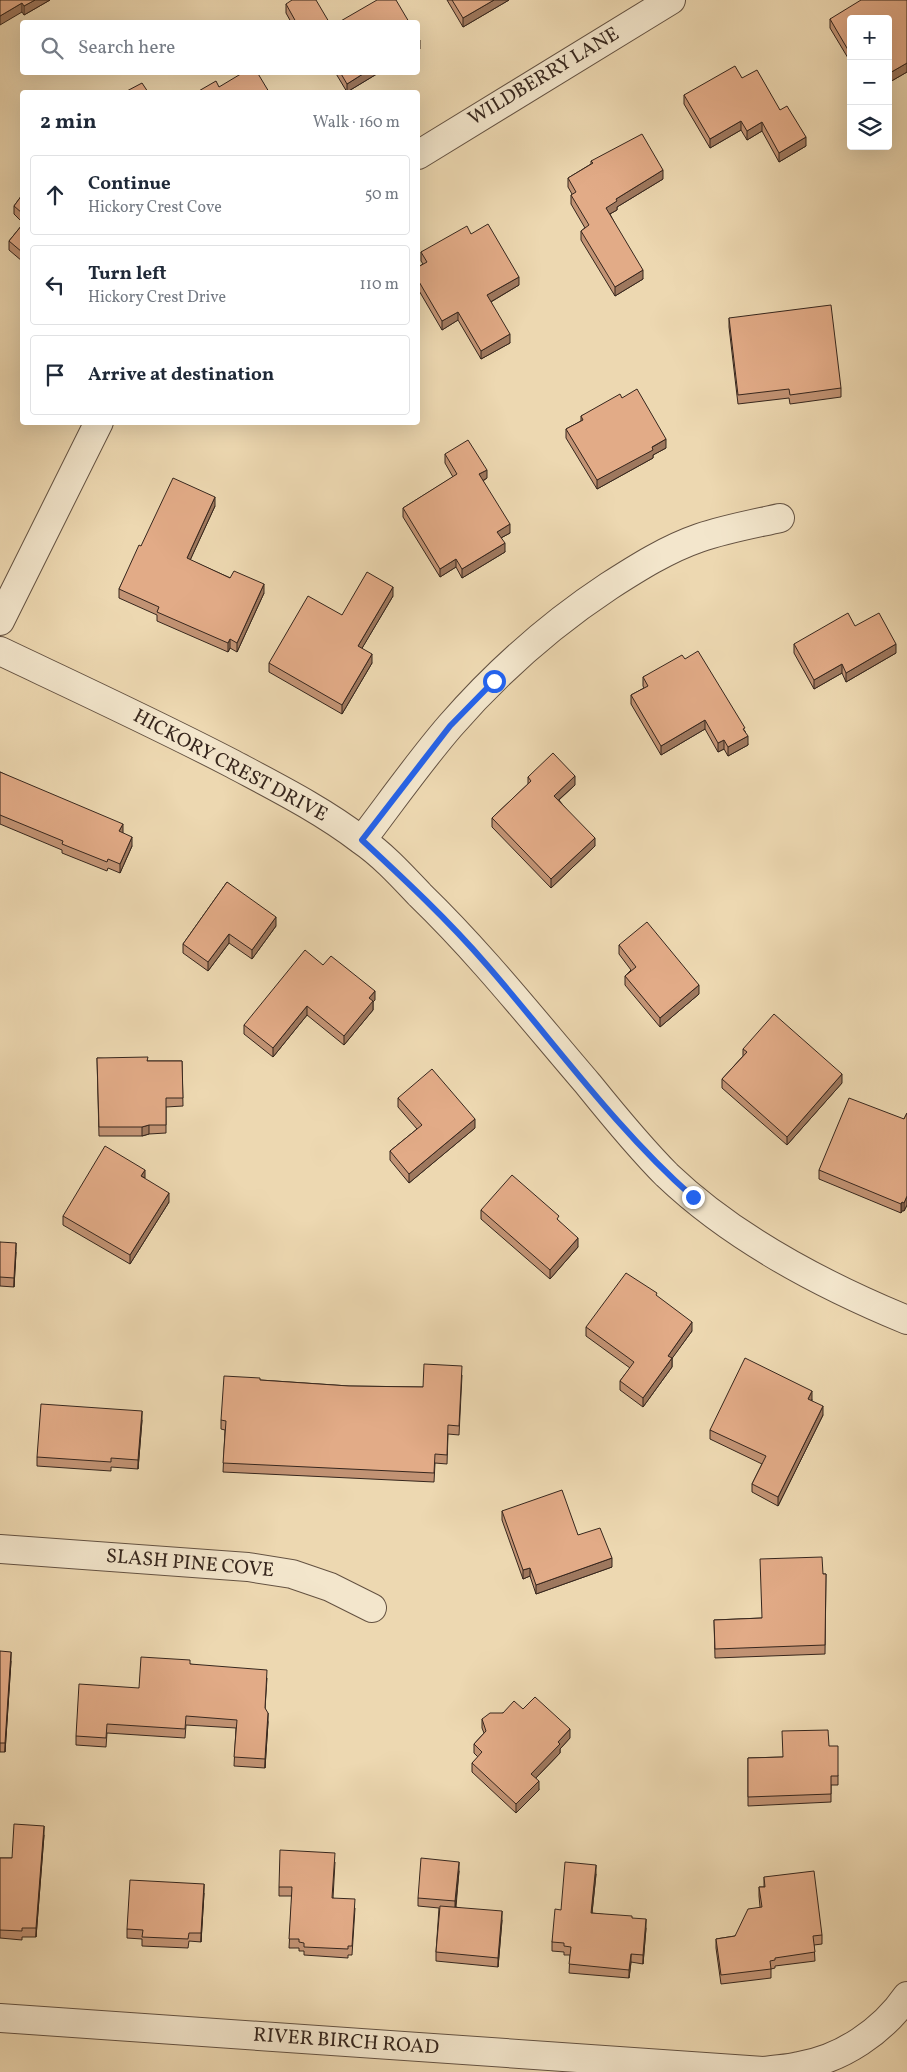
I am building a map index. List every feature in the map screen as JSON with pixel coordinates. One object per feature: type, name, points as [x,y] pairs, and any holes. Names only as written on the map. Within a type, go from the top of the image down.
[{"type":"street","name":"WILDBERRY LANE","points":[[420,154],[671,0]]},
{"type":"street","points":[[0,621],[98,425]]},
{"type":"street","points":[[362,840],[450,726],[533,643],[579,606],[628,574],[698,538],[780,518]]},
{"type":"street","name":"HICKORY CREST DRIVE","points":[[0,651],[216,755],[274,786],[362,840],[449,923],[627,1131],[668,1175],[719,1217],[781,1258],[830,1284],[907,1320]]},
{"type":"street","name":"SLASH PINE COVE","points":[[0,1549],[248,1567],[292,1574],[330,1587],[372,1608]]},
{"type":"street","name":"RIVER BIRCH ROAD","points":[[0,2018],[765,2070],[801,2066],[837,2055],[870,2035],[896,2012],[907,1996]]},
{"type":"building","points":[[0,0],[35,0],[24,6],[22,3],[0,16]]},
{"type":"building","points":[[292,0],[316,0],[328,20],[295,20],[286,4]]},
{"type":"building","points":[[377,0],[396,0],[408,20],[342,20]]},
{"type":"building","points":[[452,0],[494,0],[463,18]]},
{"type":"building","points":[[861,0],[907,0],[907,63],[892,72],[892,15],[847,15],[847,48],[830,19]]},
{"type":"building","points":[[735,66],[742,78],[757,70],[780,110],[787,106],[806,137],[779,153],[762,122],[747,131],[741,121],[710,139],[684,95]]},
{"type":"building","points":[[239,75],[259,75],[268,90],[200,90],[216,81],[219,87]]},
{"type":"building","points":[[342,75],[361,75],[347,84]]},
{"type":"building","points":[[142,83],[147,90],[129,90]]},
{"type":"building","points":[[642,134],[663,170],[616,199],[617,201],[606,208],[643,270],[615,287],[581,231],[589,225],[571,195],[576,192],[568,178],[593,163],[591,161]]},
{"type":"building","points":[[20,198],[20,211],[14,206]]},
{"type":"building","points":[[488,224],[519,277],[487,295],[510,334],[481,351],[458,312],[442,321],[420,283],[420,266],[427,262],[421,252],[467,226],[471,234]]},
{"type":"building","points":[[20,227],[20,250],[9,241]]},
{"type":"building","points":[[831,305],[841,388],[790,395],[789,389],[738,395],[729,318]]},
{"type":"building","points":[[637,389],[666,439],[652,447],[653,450],[597,480],[566,429],[583,420],[581,416],[620,394],[622,398]]},
{"type":"building","points":[[468,440],[487,470],[479,474],[510,524],[497,532],[505,543],[462,569],[456,559],[440,569],[403,508],[457,474],[445,454]]},
{"type":"building","points":[[173,478],[215,497],[187,558],[230,578],[234,571],[264,584],[237,643],[230,639],[228,643],[157,612],[159,607],[119,589]]},
{"type":"building","points":[[367,572],[393,587],[358,646],[372,654],[342,705],[269,663],[308,596],[342,615]]},
{"type":"building","points":[[848,613],[855,626],[879,613],[896,644],[846,673],[842,664],[814,680],[794,644]]},
{"type":"building","points":[[698,651],[748,736],[728,747],[724,740],[718,743],[705,720],[661,746],[631,695],[648,686],[643,677],[682,655],[685,659]]},
{"type":"building","points":[[553,753],[575,776],[554,796],[595,838],[551,879],[492,818],[531,781],[528,777]]},
{"type":"building","points":[[0,772],[123,824],[119,831],[132,837],[120,864],[108,859],[107,862],[62,844],[63,841],[0,815]]},
{"type":"building","points":[[227,882],[276,917],[252,950],[229,934],[208,962],[183,944]]},
{"type":"building","points":[[647,922],[699,985],[660,1018],[625,976],[636,967],[619,945]]},
{"type":"building","points":[[305,950],[323,965],[331,956],[375,991],[369,998],[373,1001],[344,1036],[307,1006],[273,1048],[244,1025]]},
{"type":"building","points":[[774,1014],[842,1074],[787,1137],[722,1079],[747,1052],[743,1049]]},
{"type":"building","points":[[148,1057],[147,1061],[182,1061],[183,1098],[166,1098],[166,1125],[99,1127],[97,1058]]},
{"type":"building","points":[[432,1069],[475,1119],[409,1174],[390,1151],[422,1125],[398,1098]]},
{"type":"building","points":[[849,1098],[904,1119],[907,1113],[907,1196],[904,1203],[902,1202],[901,1204],[819,1170]]},
{"type":"building","points":[[105,1146],[145,1170],[141,1176],[169,1193],[130,1255],[63,1216]]},
{"type":"building","points":[[512,1175],[559,1216],[557,1219],[578,1238],[550,1270],[481,1210]]},
{"type":"building","points":[[0,1242],[16,1243],[14,1278],[0,1277]]},
{"type":"building","points":[[626,1273],[657,1293],[656,1295],[692,1322],[668,1356],[672,1358],[643,1398],[620,1381],[634,1362],[586,1327]]},
{"type":"building","points":[[745,1358],[812,1391],[808,1399],[823,1406],[778,1497],[752,1484],[766,1456],[710,1430]]},
{"type":"building","points":[[424,1364],[462,1366],[459,1426],[448,1425],[447,1455],[435,1454],[434,1473],[223,1463],[226,1421],[221,1420],[224,1376],[349,1386],[423,1387]]},
{"type":"building","points":[[41,1404],[142,1411],[138,1460],[111,1458],[111,1462],[37,1457]]},
{"type":"building","points":[[562,1490],[578,1535],[600,1528],[612,1558],[536,1585],[530,1568],[523,1570],[502,1511]]},
{"type":"building","points":[[822,1557],[823,1574],[826,1574],[825,1645],[715,1649],[714,1620],[762,1618],[760,1559]]},
{"type":"building","points":[[0,1651],[11,1652],[5,1743],[0,1743]]},
{"type":"building","points":[[141,1657],[190,1660],[190,1664],[267,1670],[265,1708],[268,1713],[265,1759],[234,1757],[237,1720],[186,1716],[185,1729],[107,1724],[106,1738],[76,1736],[79,1684],[139,1688]]},
{"type":"building","points":[[535,1697],[570,1729],[558,1742],[560,1744],[531,1774],[539,1781],[516,1804],[472,1763],[482,1752],[474,1744],[486,1731],[482,1719],[490,1713],[503,1713],[514,1701],[523,1709]]},
{"type":"building","points":[[828,1730],[829,1746],[838,1746],[838,1776],[831,1776],[831,1794],[748,1797],[748,1758],[783,1757],[782,1731]]},
{"type":"building","points":[[14,1824],[44,1826],[36,1928],[22,1928],[22,1931],[0,1930],[0,1858],[12,1858]]},
{"type":"building","points":[[280,1850],[335,1853],[332,1898],[355,1899],[352,1946],[348,1946],[348,1949],[304,1947],[304,1943],[299,1942],[299,1939],[289,1939],[292,1887],[279,1887]]},
{"type":"building","points":[[421,1858],[459,1862],[455,1901],[418,1898]]},
{"type":"building","points":[[565,1862],[596,1865],[591,1913],[646,1919],[643,1955],[631,1954],[629,1970],[569,1964],[571,1947],[564,1946],[564,1943],[552,1942],[555,1909],[561,1910]]},
{"type":"building","points":[[814,1871],[822,1935],[813,1936],[815,1952],[775,1958],[775,1960],[770,1961],[771,1969],[721,1975],[716,1939],[735,1936],[748,1909],[762,1907],[759,1887],[765,1887],[764,1877]]},
{"type":"building","points":[[130,1880],[204,1884],[201,1933],[189,1933],[188,1939],[142,1937],[143,1930],[127,1929]]},
{"type":"building","points":[[440,1906],[502,1911],[498,1958],[436,1952]]},
{"type":"route","points":[[494,681],[450,726],[362,840],[449,923],[627,1131],[668,1175],[693,1197]]}]
